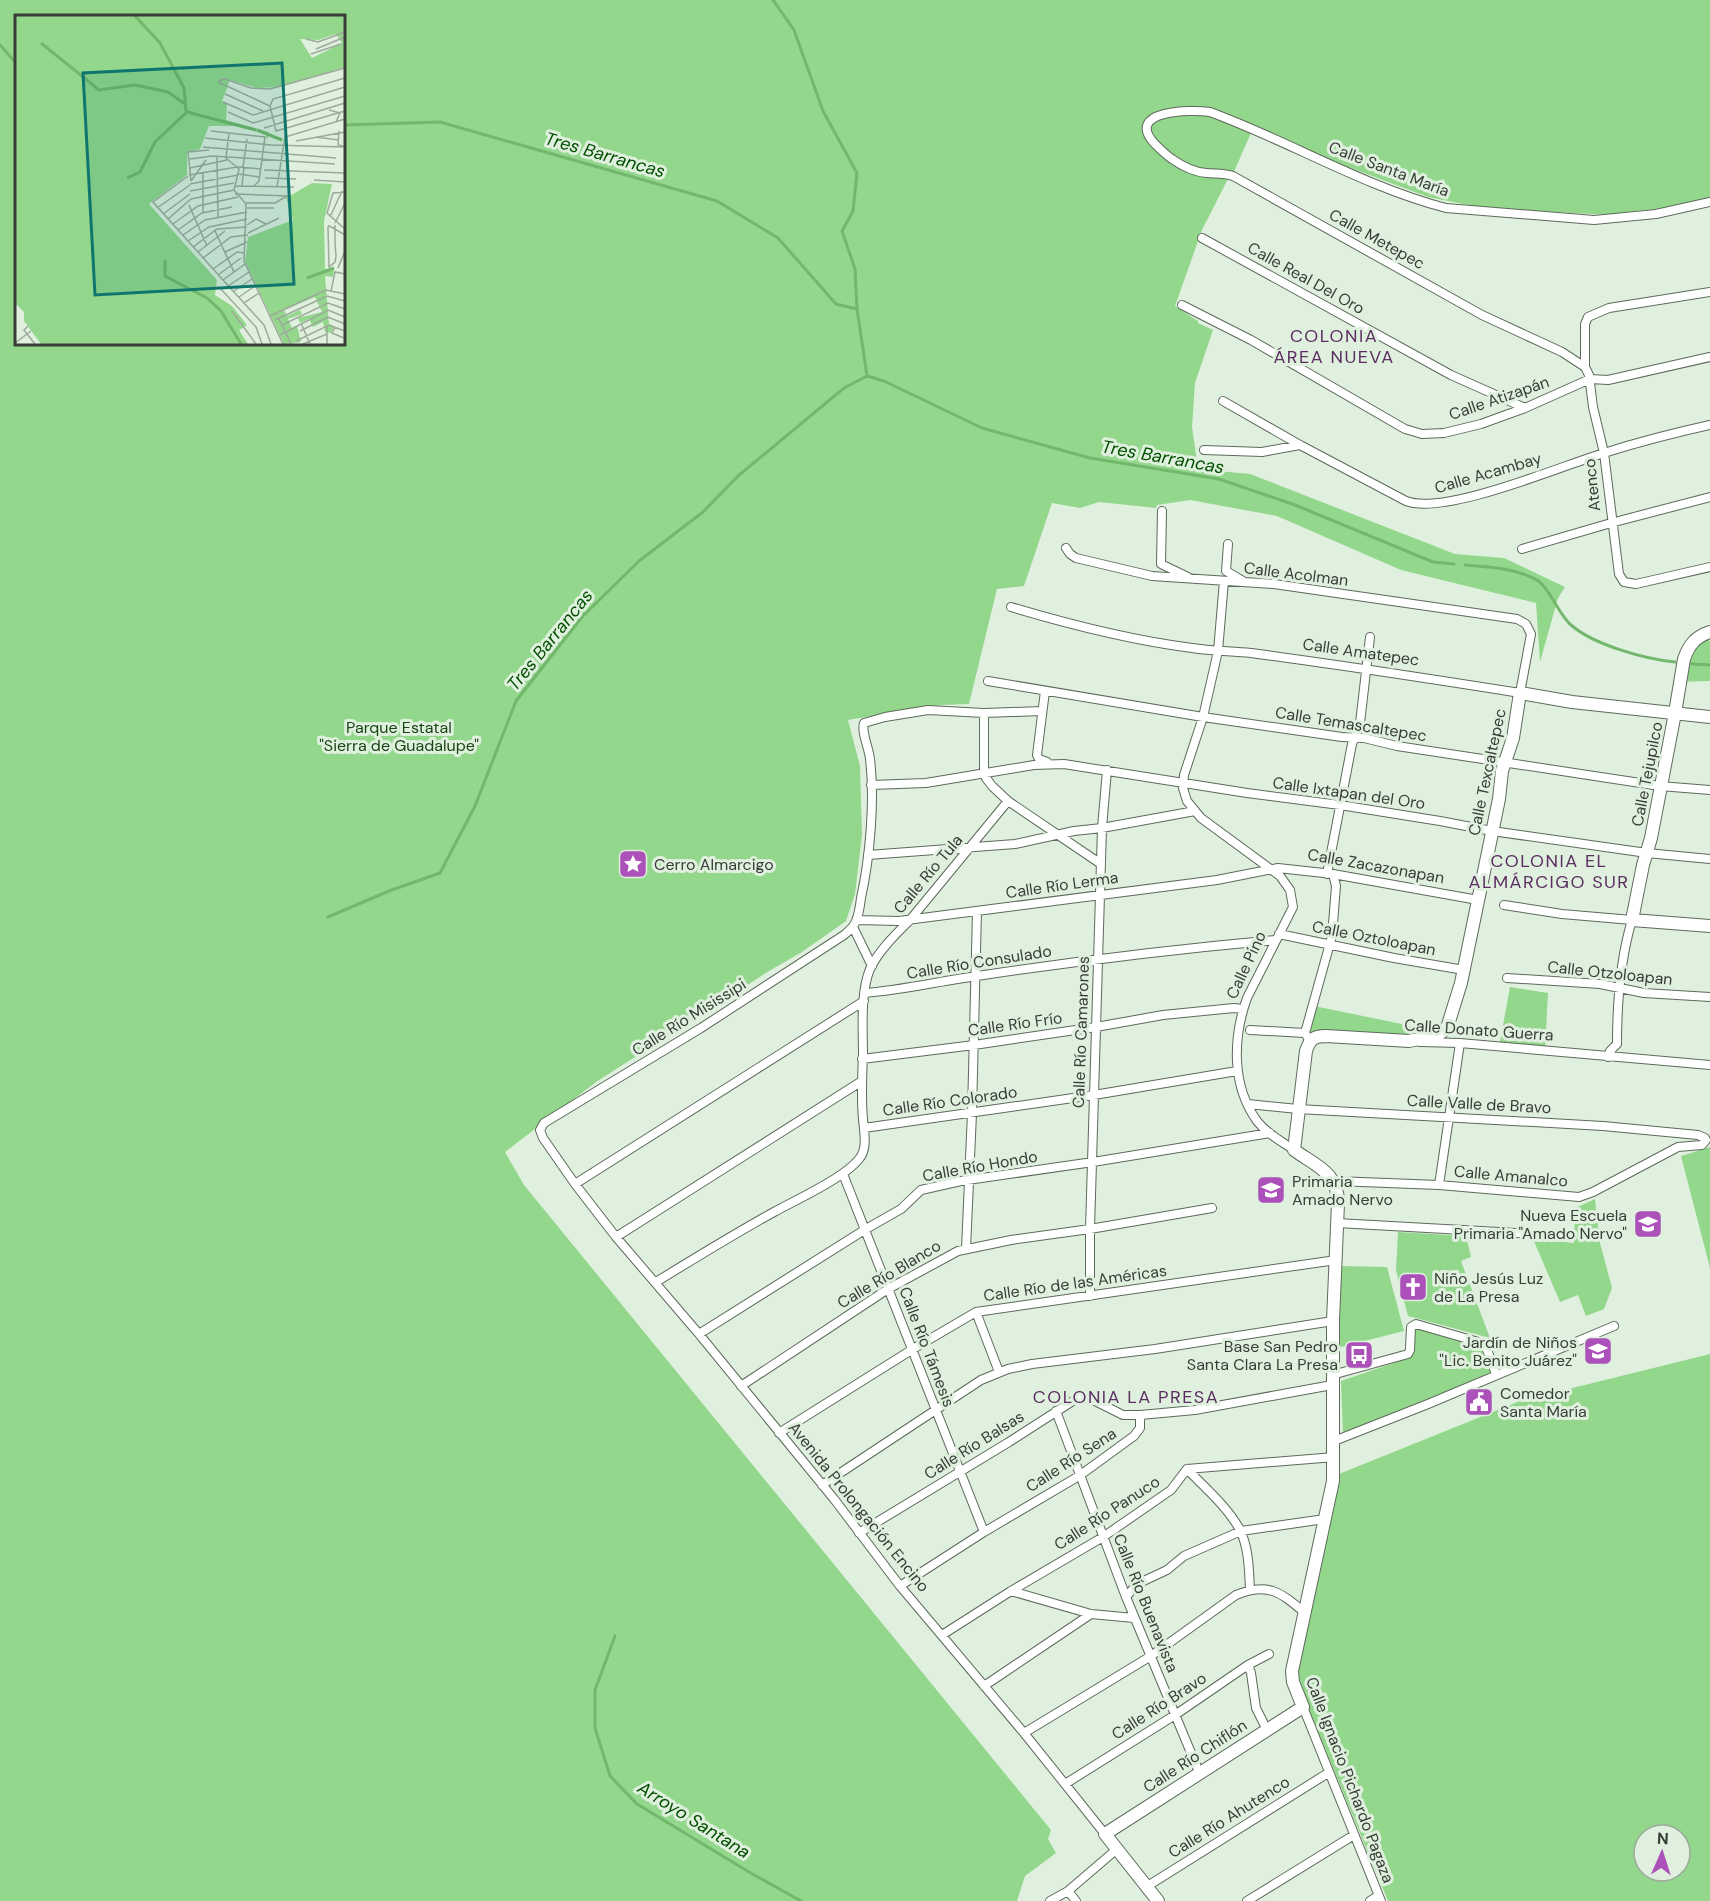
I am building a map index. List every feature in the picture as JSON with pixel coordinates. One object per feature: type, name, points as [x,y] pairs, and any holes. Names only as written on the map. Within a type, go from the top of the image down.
[{"type":"street","name":"Calle Santa María","points":[[1148,132],[1152,119],[1160,114],[1191,110],[1210,112],[1368,180],[1426,203],[1446,208],[1594,220],[1656,214],[1710,202]]},
{"type":"street","name":"Calle Metepec","points":[[1148,132],[1169,158],[1183,166],[1206,173],[1226,173],[1233,176],[1482,315],[1562,352],[1585,367]]},
{"type":"street","name":"Calle Real Del Oro","points":[[1202,238],[1451,375],[1526,408]]},
{"type":"street","points":[[1590,379],[1585,367],[1585,324],[1588,317],[1609,308],[1710,292]]},
{"type":"street","name":"Calle Atizapán","points":[[1182,305],[1251,340],[1414,433],[1444,433],[1481,424],[1526,408],[1590,379],[1608,380],[1710,357]]},
{"type":"street","name":"Atenco","points":[[1590,379],[1593,407],[1604,453],[1618,574],[1628,584],[1640,584],[1710,567]]},
{"type":"street","name":"Calle Acambay","points":[[1223,401],[1406,501],[1420,504],[1461,499],[1604,453],[1710,425]]},
{"type":"street","points":[[1204,450],[1262,452],[1300,445]]},
{"type":"street","points":[[1522,549],[1710,497]]},
{"type":"street","points":[[1162,511],[1161,564],[1191,579]]},
{"type":"street","points":[[1228,544],[1226,571],[1246,582]]},
{"type":"street","name":"Calle Acolman","points":[[1066,548],[1070,555],[1076,558],[1135,572],[1191,579],[1274,584],[1517,620],[1526,624]]},
{"type":"street","points":[[1182,783],[1203,717],[1218,651],[1224,581]]},
{"type":"street","name":"Calle Amatepec","points":[[1011,607],[1070,625],[1169,645],[1248,653],[1572,702],[1710,717]]},
{"type":"street","name":"Calle Texcaltepec","points":[[1409,1041],[1438,1035],[1447,1028],[1456,1002],[1504,763],[1513,738],[1531,634],[1526,624]]},
{"type":"street","name":"Calle Tejupilco","points":[[1608,1057],[1617,1044],[1620,988],[1626,944],[1651,838],[1676,713],[1684,659],[1695,639],[1710,632]]},
{"type":"street","points":[[1294,1150],[1307,1037],[1334,926],[1336,886],[1330,874],[1340,805],[1354,738],[1360,723],[1370,637]]},
{"type":"street","name":"Calle Temascaltepec","points":[[988,681],[1203,717],[1364,738],[1397,746],[1504,763],[1660,786],[1710,790]]},
{"type":"street","points":[[1045,691],[1037,755],[1041,760],[1053,764]]},
{"type":"street","points":[[864,1128],[862,1059],[865,997],[872,966],[855,924],[868,855],[871,786],[870,758],[863,724],[885,717],[928,710],[1042,711]]},
{"type":"street","points":[[984,712],[985,773],[992,786],[1008,801],[1101,864]]},
{"type":"street","name":"Calle Ixtapan del Oro","points":[[871,786],[926,783],[1034,765],[1053,764],[1340,805],[1492,831],[1647,853],[1710,859]]},
{"type":"street","name":"Calle Río Camarones","points":[[1090,1296],[1102,828],[1107,770]]},
{"type":"street","name":"Calle Pino","points":[[1182,783],[1184,794],[1195,811],[1209,825],[1284,880],[1292,895],[1292,912],[1243,1009],[1239,1029],[1237,1071],[1248,1104],[1257,1121],[1331,1177]]},
{"type":"street","name":"Calle Río Tula","points":[[872,966],[893,937],[910,920],[1008,801]]},
{"type":"street","points":[[868,855],[1015,844],[1059,834],[1195,811]]},
{"type":"street","name":"Calle Zacazonapan","points":[[1269,869],[1285,868],[1330,874],[1478,900]]},
{"type":"street","name":"Calle Río Lerma","points":[[855,924],[910,920],[1217,880],[1269,869]]},
{"type":"street","points":[[1504,905],[1562,914],[1710,926]]},
{"type":"street","points":[[966,1249],[977,911]]},
{"type":"street","name":"Calle Río Misissipi","points":[[540,1130],[544,1123],[701,1028],[844,935],[855,924]]},
{"type":"street","name":"Calle Oztoloapan","points":[[1278,937],[1464,970]]},
{"type":"street","name":"Calle Río Consulado","points":[[575,1184],[865,997],[976,976],[1278,937]]},
{"type":"street","name":"Calle Otzoloapan","points":[[1507,978],[1600,984],[1644,993],[1710,997]]},
{"type":"street","name":"Calle Río Frío","points":[[862,1059],[974,1045],[1163,1015],[1243,1009]]},
{"type":"street","name":"Calle Donato Guerra","points":[[1250,1030],[1307,1037],[1326,1036],[1460,1044],[1710,1065]]},
{"type":"street","points":[[1439,1185],[1460,1044]]},
{"type":"street","name":"Calle Río Colorado","points":[[656,1282],[749,1226],[843,1174],[863,1154],[864,1128],[1094,1095],[1237,1071]]},
{"type":"street","points":[[616,1237],[862,1081]]},
{"type":"street","name":"Calle Valle de Bravo","points":[[1248,1104],[1680,1133],[1698,1135],[1706,1140]]},
{"type":"street","name":"Avenida Prolongación Encino","points":[[540,1130],[543,1138],[575,1184],[616,1237],[699,1334],[822,1485],[900,1586],[1024,1733],[1158,1901]]},
{"type":"street","name":"Calle Río Hondo","points":[[699,1334],[866,1228],[901,1209],[921,1190],[969,1180],[1270,1133]]},
{"type":"street","name":"Calle Amanalco","points":[[1331,1177],[1579,1197],[1593,1192],[1677,1147],[1702,1145],[1706,1140]]},
{"type":"street","name":"Calle Río Támesis","points":[[843,1174],[984,1532]]},
{"type":"street","name":"Calle Ignacio Pichardo Pagaza","points":[[1331,1177],[1338,1196],[1332,1380],[1335,1457],[1333,1481],[1292,1671],[1293,1682],[1379,1898]]},
{"type":"street","name":"Calle Río Blanco","points":[[741,1386],[888,1289],[966,1249],[1212,1208]]},
{"type":"street","points":[[1337,1223],[1571,1236]]},
{"type":"street","name":"Calle Río de las Américas","points":[[779,1433],[976,1312],[1336,1260]]},
{"type":"street","points":[[976,1312],[999,1372]]},
{"type":"street","points":[[822,1485],[981,1380],[999,1372],[1032,1364],[1155,1349],[1333,1321]]},
{"type":"street","points":[[1140,1415],[1195,1410],[1332,1380],[1408,1354],[1411,1327],[1416,1324],[1482,1343],[1486,1347],[1496,1374]]},
{"type":"street","points":[[1334,1441],[1614,1326]]},
{"type":"street","name":"Calle Río Balsas","points":[[859,1533],[1075,1399],[1083,1396],[1123,1415],[1140,1415]]},
{"type":"street","name":"Calle Río Buenavista","points":[[1056,1411],[1126,1598],[1199,1772]]},
{"type":"street","name":"Calle Río Sena","points":[[900,1586],[984,1532],[1079,1476],[1134,1436],[1140,1428],[1140,1415]]},
{"type":"street","points":[[1187,1469],[1335,1457]]},
{"type":"street","points":[[1187,1469],[1224,1508],[1241,1531],[1249,1563],[1250,1590]]},
{"type":"street","name":"Calle Río Panuco","points":[[942,1635],[1102,1537],[1171,1490],[1187,1469]]},
{"type":"street","points":[[1126,1598],[1137,1584],[1167,1570],[1184,1556],[1241,1531],[1325,1519]]},
{"type":"street","points":[[1024,1733],[1151,1656],[1236,1595],[1250,1590],[1269,1590],[1280,1593],[1304,1612]]},
{"type":"street","points":[[1011,1591],[1091,1614],[1134,1618]]},
{"type":"street","points":[[984,1686],[1091,1614]]},
{"type":"street","name":"Calle Río Bravo","points":[[1065,1784],[1175,1715],[1248,1665],[1269,1654]]},
{"type":"street","points":[[1248,1665],[1256,1708],[1267,1730]]},
{"type":"street","name":"Calle Río Chiflón","points":[[1105,1834],[1303,1707]]},
{"type":"street","name":"Calle Río Ahutenco","points":[[1146,1887],[1328,1773]]},
{"type":"street","points":[[1247,1901],[1353,1835]]},
{"type":"street","points":[[1050,1901],[1068,1891],[1117,1849]]},
{"type":"street","points":[[1068,1891],[1076,1901]]},
{"type":"street","points":[[1370,1901],[1379,1898]]},
{"type":"green space","name":"Parque Estatal \"Sierra de Guadalupe\"","points":[[0,0],[1710,0],[1710,202],[1610,215],[1484,208],[1428,197],[1348,167],[1254,126],[1233,174],[1231,173],[1202,230],[1175,306],[1198,323],[1213,330],[1195,383],[1192,427],[1198,469],[1250,474],[1455,554],[1504,558],[1565,587],[1558,598],[1540,662],[1536,603],[1401,570],[1277,516],[1190,500],[1157,505],[1156,508],[1099,502],[1080,508],[1052,503],[1024,586],[997,589],[969,704],[940,705],[848,720],[860,766],[862,835],[855,894],[846,921],[802,952],[596,1082],[505,1152],[524,1185],[1051,1830],[1048,1839],[1056,1853],[1025,1876],[1017,1901],[0,1901]]},
{"type":"green space","points":[[1699,634],[1710,641],[1710,681],[1679,682]]},
{"type":"green space","points":[[1510,987],[1548,993],[1545,1050],[1500,1042]]},
{"type":"green space","points":[[1314,1006],[1431,1030],[1400,1039],[1301,1036]]},
{"type":"green space","points":[[1710,1147],[1710,1268],[1681,1156]]},
{"type":"green space","points":[[1595,1199],[1600,1243],[1612,1288],[1604,1309],[1586,1316],[1578,1295],[1560,1302],[1533,1239],[1574,1243],[1575,1208]]},
{"type":"green space","points":[[1398,1232],[1466,1236],[1471,1257],[1461,1261],[1490,1338],[1408,1316],[1396,1270]]},
{"type":"green space","points":[[1339,1266],[1387,1267],[1404,1331],[1337,1348]]},
{"type":"green space","points":[[1413,1327],[1481,1348],[1492,1375],[1343,1434],[1341,1381],[1411,1357]]},
{"type":"green space","points":[[1710,1354],[1710,1901],[1388,1901],[1296,1678],[1339,1474],[1520,1401]]},
{"type":"waterway","name":"Tres Barrancas","points":[[773,0],[794,30],[823,111],[857,173],[853,211],[842,231],[855,269],[857,309],[867,376]]},
{"type":"waterway","name":"Tres Barrancas","points":[[0,45],[15,62]]},
{"type":"waterway","name":"Tres Barrancas","points":[[345,125],[440,122],[717,201],[778,238],[836,304],[857,309]]},
{"type":"waterway","name":"Tres Barrancas","points":[[328,917],[389,891],[440,873],[475,806],[516,701],[582,617],[639,561],[703,512],[738,476],[844,388],[867,376],[884,381],[982,428],[1090,458],[1219,479],[1295,505],[1433,562],[1454,564]]},
{"type":"waterway","name":"Tres Barrancas","points":[[1465,565],[1502,569],[1529,576],[1541,584],[1562,615],[1581,632],[1620,650],[1675,662]]},
{"type":"waterway","name":"Tres Barrancas","points":[[1692,664],[1710,665]]},
{"type":"waterway","name":"Arroyo Santana","points":[[615,1636],[595,1690],[595,1728],[610,1776],[637,1804],[801,1901]]},
{"type":"place","name":"Cerro Almarcigo","points":[[633,864]]},
{"type":"place","name":"Primaria Amado Nervo","points":[[1271,1190]]},
{"type":"place","name":"Nueva Escuela Primaria \"Amado Nervo\"","points":[[1648,1224]]},
{"type":"place","name":"Niño Jesús Luz de La Presa","points":[[1413,1287]]},
{"type":"place","name":"Jardín de Niños \"Lic. Benito Juárez\"","points":[[1598,1351]]},
{"type":"place","name":"Base San Pedro Santa Clara La Presa","points":[[1359,1355]]},
{"type":"place","name":"Comedor Santa María","points":[[1479,1402]]},
{"type":"district","name":"COLONIA ÁREA NUEVA","points":[[1334,346]]},
{"type":"district","name":"COLONIA EL ALMÁRCIGO SUR","points":[[1549,871]]},
{"type":"district","name":"COLONIA LA PRESA","points":[[1126,1397]]}]
